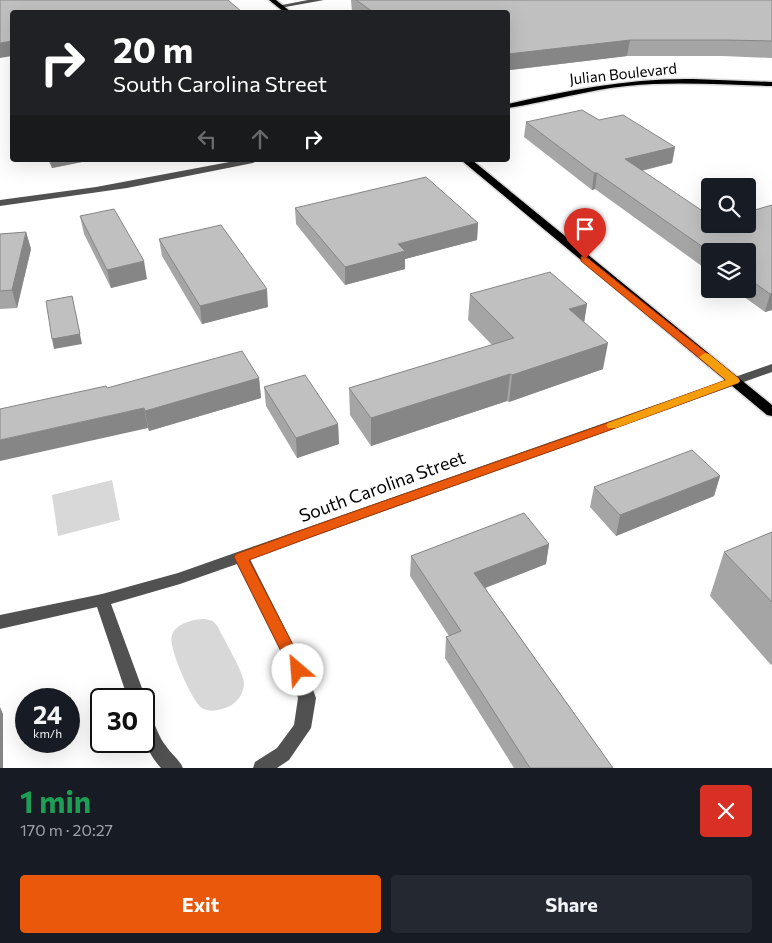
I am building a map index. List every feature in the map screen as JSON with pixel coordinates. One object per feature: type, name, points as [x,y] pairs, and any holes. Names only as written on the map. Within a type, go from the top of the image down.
[{"type":"main road","points":[[272,0],[285,10]]},
{"type":"main road","name":"Julian Boulevard","points":[[510,106],[579,91],[647,82],[698,81],[772,84]]},
{"type":"main road","points":[[468,162],[772,412]]},
{"type":"street","points":[[280,6],[321,0]]},
{"type":"street","points":[[0,202],[79,194],[151,182],[244,162]]},
{"type":"street","name":"South Carolina Street","points":[[0,622],[102,600],[180,578],[772,368]]},
{"type":"street","points":[[241,557],[298,670],[308,698],[302,728],[283,754],[262,768]]},
{"type":"street","points":[[102,600],[133,688]]},
{"type":"street","points":[[155,747],[162,758],[174,768]]},
{"type":"shaded area","points":[[112,480],[120,520],[58,536],[52,495]]},
{"type":"shaded area","points":[[205,619],[213,621],[218,627],[237,664],[244,683],[243,691],[237,701],[222,709],[208,710],[198,704],[181,673],[171,641],[177,627],[191,621]]},
{"type":"building","points":[[0,0],[228,0],[240,10],[10,10],[10,41],[0,43]]},
{"type":"building","points":[[356,0],[772,0],[772,41],[630,40],[510,54],[510,10],[370,10]]},
{"type":"building","points":[[582,110],[599,120],[623,115],[675,147],[625,159],[701,210],[701,233],[756,233],[756,210],[772,205],[772,293],[770,294],[756,284],[756,243],[701,243],[701,246],[597,173],[594,173],[526,122]]},
{"type":"building","points":[[426,177],[478,223],[398,244],[405,251],[345,267],[295,208]]},
{"type":"building","points":[[114,209],[144,261],[107,270],[80,216]]},
{"type":"building","points":[[221,225],[267,289],[200,306],[159,239]]},
{"type":"building","points":[[26,232],[12,290],[0,291],[0,234]]},
{"type":"building","points":[[550,272],[587,304],[569,309],[608,343],[512,375],[510,374],[371,418],[349,388],[514,338],[470,294]]},
{"type":"building","points":[[72,296],[80,334],[52,339],[46,301]]},
{"type":"building","points":[[242,351],[259,378],[145,411],[144,408],[0,440],[0,409],[106,386],[107,388]]},
{"type":"building","points":[[305,375],[338,424],[296,438],[264,387]]},
{"type":"building","points":[[692,450],[720,476],[620,515],[594,487]]},
{"type":"building","points":[[524,513],[549,544],[474,573],[613,768],[530,768],[446,637],[461,631],[411,556]]},
{"type":"building","points":[[772,532],[772,602],[724,552]]},
{"type":"slow traffic","points":[[612,425],[734,381],[705,357]]},
{"type":"route","points":[[298,670],[241,557],[734,381],[585,259]]}]
